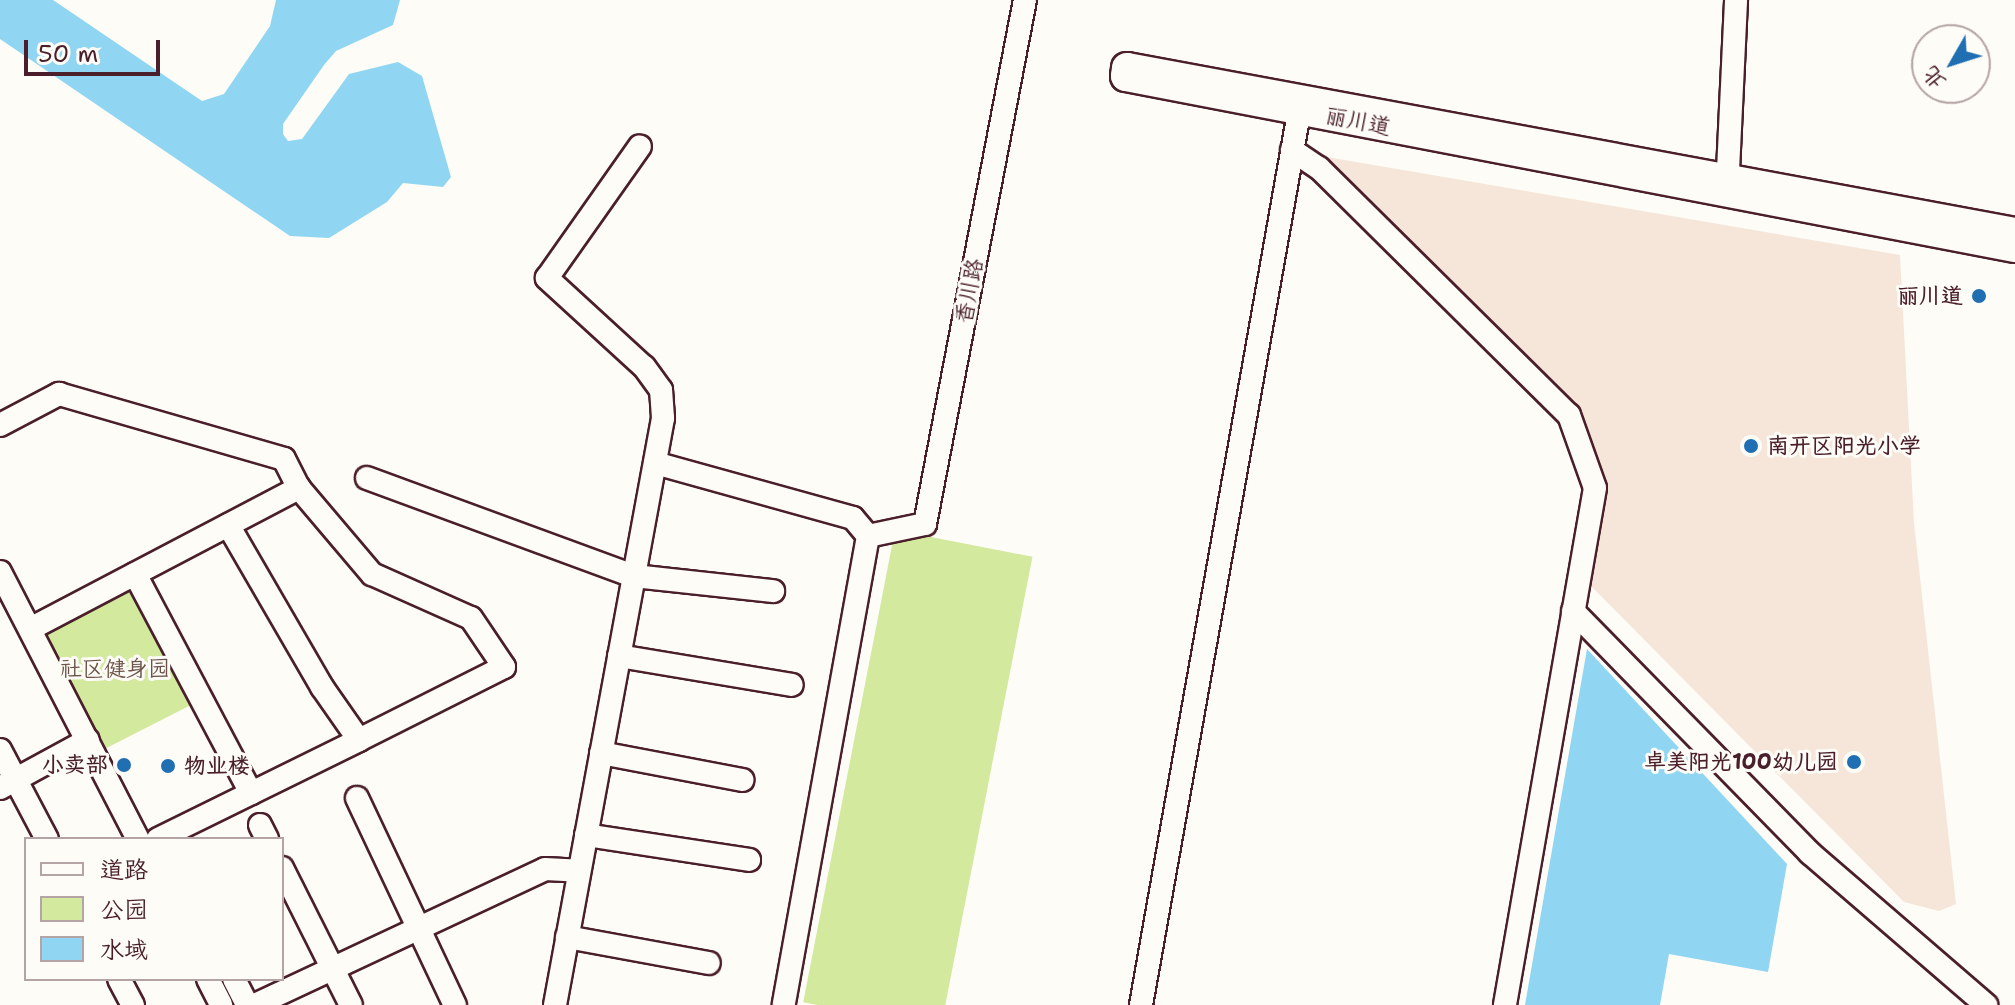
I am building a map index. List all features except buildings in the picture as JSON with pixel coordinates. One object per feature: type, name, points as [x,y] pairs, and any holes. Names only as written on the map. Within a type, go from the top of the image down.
[{"type":"street","name":"香川路","points":[[868,536],[925,524],[1025,0]]},
{"type":"street","points":[[1727,186],[1736,0]]},
{"type":"street","name":"丽川道","points":[[1126,72],[1727,186],[2015,247]]},
{"type":"street","points":[[1141,1005],[1300,105]]},
{"type":"street","points":[[555,1005],[663,418],[661,390],[644,367],[547,278],[640,146]]},
{"type":"street","points":[[1292,150],[1319,168],[1569,415],[1595,488],[1505,1005]]},
{"type":"street","name":"丽川道","points":[[1727,186],[2015,233]]},
{"type":"street","points":[[0,425],[59,394],[284,459],[299,488],[372,574],[471,618],[504,667],[162,837]]},
{"type":"street","points":[[655,463],[853,518],[868,536],[784,1005]]},
{"type":"street","points":[[367,478],[634,576],[773,591]]},
{"type":"street","points":[[30,629],[299,488]]},
{"type":"street","points":[[228,525],[322,687],[359,740]]},
{"type":"street","points":[[0,572],[137,837]]},
{"type":"street","points":[[135,574],[251,793]]},
{"type":"street","points":[[1573,611],[1810,853],[1986,1005]]},
{"type":"street","points":[[619,656],[792,685]]},
{"type":"street","points":[[8,783],[88,740]]},
{"type":"street","points":[[0,750],[8,783],[46,837]]},
{"type":"street","points":[[601,753],[742,780]]},
{"type":"street","points":[[357,798],[422,927],[455,1005]]},
{"type":"street","points":[[586,835],[749,860]]},
{"type":"street","points":[[255,1005],[545,869],[579,871]]},
{"type":"street","points":[[284,872],[351,1005]]},
{"type":"street","points":[[567,937],[709,963]]},
{"type":"street","points":[[120,981],[133,1005]]},
{"type":"street","points":[[209,981],[221,1005]]},
{"type":"street","points":[[235,981],[247,1005]]},
{"type":"shaded area","name":"南开区阳光小学","points":[[1321,156],[1900,255],[1914,523],[1956,904],[1939,911],[1904,902],[1588,583],[1606,482],[1579,409]]},
{"type":"green space","points":[[895,530],[1032,557],[945,1005],[818,1005],[803,1002]]},
{"type":"green space","name":"社区健身园","points":[[130,588],[190,706],[103,750],[43,632]]},
{"type":"water","points":[[0,0],[53,0],[202,101],[224,94],[270,26],[276,0],[400,0],[393,25],[336,51],[283,124],[283,134],[288,141],[302,139],[349,74],[398,62],[422,76],[451,177],[443,187],[403,183],[387,202],[329,238],[290,236],[0,39]]},
{"type":"water","points":[[1587,649],[1787,864],[1768,972],[1669,954],[1660,1005],[1525,1005]]},
{"type":"place","name":"丽川道","points":[[1979,296]]},
{"type":"place","name":"南开区阳光小学","points":[[1751,446]]},
{"type":"place","name":"卓美阳光100幼儿园","points":[[1854,762]]},
{"type":"place","name":"小卖部","points":[[124,765]]},
{"type":"place","name":"物业楼","points":[[168,766]]}]
